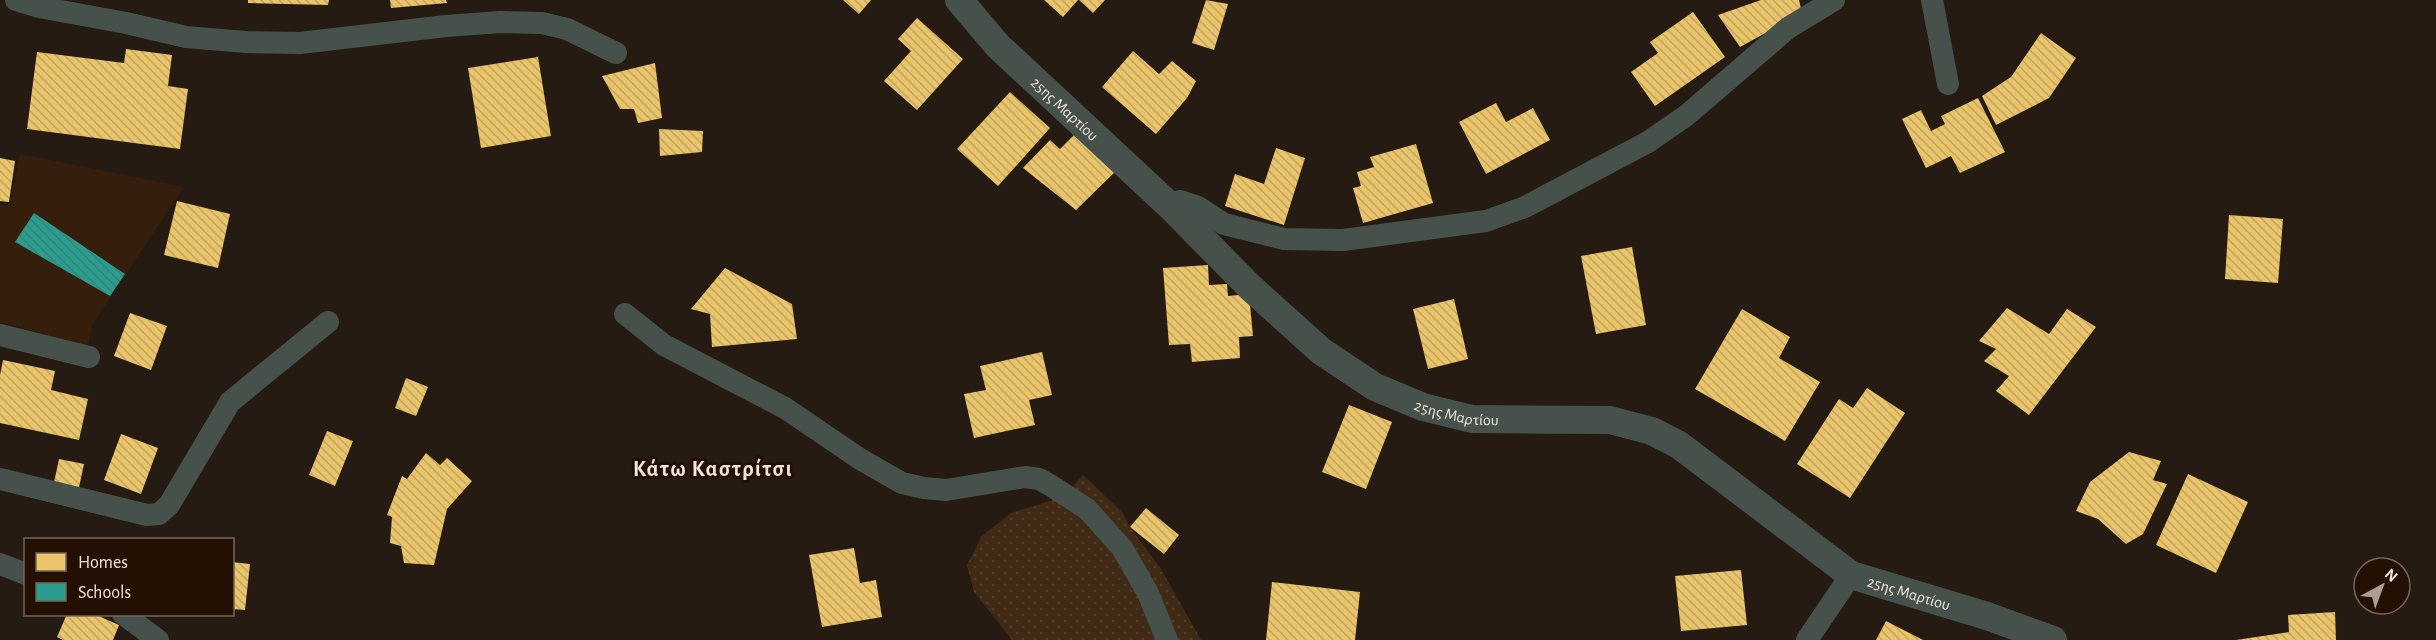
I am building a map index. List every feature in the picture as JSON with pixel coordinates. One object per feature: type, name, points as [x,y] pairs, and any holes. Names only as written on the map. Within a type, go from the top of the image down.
[{"type":"street","points":[[16,0],[39,7],[186,37],[246,42],[300,43],[478,23],[542,23],[567,29],[616,53]]},
{"type":"street","name":"25ης Μαρτίου","points":[[959,0],[998,46],[1170,206],[1250,286],[1321,351],[1375,387],[1423,407],[1472,419],[1610,420],[1652,431],[1678,445],[1851,575],[1987,616],[2053,640]]},
{"type":"street","points":[[1170,206],[1180,201],[1198,207],[1224,224],[1284,239],[1342,240],[1486,221],[1525,207],[1648,142],[1687,115],[1788,28],[1834,0]]},
{"type":"street","points":[[1932,0],[1948,84]]},
{"type":"street","points":[[625,314],[664,345],[785,408],[860,459],[902,483],[946,490],[1025,477],[1039,479],[1050,485],[1087,509],[1122,548],[1148,593],[1167,640]]},
{"type":"street","points":[[0,479],[147,515],[159,514],[169,505],[230,402],[328,322]]},
{"type":"street","points":[[0,335],[89,357]]},
{"type":"street","points":[[0,564],[24,573]]},
{"type":"street","points":[[1807,640],[1851,575]]},
{"type":"street","points":[[124,616],[158,640]]},
{"type":"shaded area","points":[[20,154],[184,187],[92,325],[88,346],[0,322],[0,205],[10,206]]},
{"type":"shaded area","points":[[1083,475],[1122,512],[1130,527],[1161,569],[1201,640],[1012,640],[974,592],[967,565],[982,536],[1011,513],[1063,497]]},
{"type":"building: Homes","points":[[248,0],[329,0],[328,5],[248,3]]},
{"type":"building: Homes","points":[[390,0],[446,0],[447,3],[391,8]]},
{"type":"building: Homes","points":[[843,0],[871,0],[859,14]]},
{"type":"building: Homes","points":[[1044,0],[1078,0],[1063,17]]},
{"type":"building: Homes","points":[[1079,0],[1105,0],[1093,13]]},
{"type":"building: Homes","points":[[1206,0],[1228,4],[1214,50],[1192,43]]},
{"type":"building: Homes","points":[[1761,0],[1799,0],[1802,13],[1740,47],[1718,15]]},
{"type":"building: Homes","points":[[1693,12],[1725,57],[1655,106],[1631,72],[1658,53],[1650,42]]},
{"type":"building: Homes","points":[[917,18],[963,59],[917,110],[884,81],[911,51],[898,39]]},
{"type":"building: Homes","points":[[2041,33],[2076,58],[2049,98],[1996,125],[1982,96],[2011,77]]},
{"type":"building: Homes","points":[[126,49],[172,55],[168,86],[188,89],[180,149],[27,129],[37,52],[124,63]]},
{"type":"building: Homes","points":[[1133,51],[1159,74],[1172,61],[1196,81],[1187,98],[1156,134],[1102,87]]},
{"type":"building: Homes","points":[[538,57],[551,136],[481,148],[468,68]]},
{"type":"building: Homes","points":[[655,63],[662,118],[638,123],[634,109],[620,109],[602,76]]},
{"type":"building: Homes","points":[[1010,92],[1050,128],[998,186],[957,149]]},
{"type":"building: Homes","points":[[1978,98],[2005,152],[1960,173],[1951,156],[1926,168],[1902,119],[1921,110],[1931,131],[1945,124],[1941,116]]},
{"type":"building: Homes","points":[[1496,103],[1506,122],[1533,108],[1550,140],[1486,174],[1459,122]]},
{"type":"building: Homes","points":[[659,129],[703,131],[702,152],[660,156]]},
{"type":"building: Homes","points":[[1080,129],[1119,168],[1076,210],[1023,168],[1050,140],[1060,149]]},
{"type":"building: Homes","points":[[1416,144],[1433,203],[1363,223],[1353,188],[1361,186],[1357,172],[1374,167],[1370,157]]},
{"type":"building: Homes","points":[[1276,148],[1305,158],[1284,225],[1225,206],[1235,174],[1264,184]]},
{"type":"building: Homes","points":[[0,158],[15,161],[9,202],[0,201]]},
{"type":"building: Homes","points":[[177,201],[230,214],[218,268],[164,255]]},
{"type":"building: Homes","points":[[2229,215],[2283,219],[2278,283],[2225,279]]},
{"type":"building: Homes","points":[[1632,247],[1646,325],[1596,334],[1581,256]]},
{"type":"building: Homes","points":[[1208,265],[1209,285],[1227,284],[1228,296],[1249,294],[1253,336],[1239,337],[1240,358],[1192,362],[1190,344],[1169,345],[1163,268]]},
{"type":"building: Homes","points":[[725,268],[792,304],[797,339],[712,347],[710,314],[691,309]]},
{"type":"building: Homes","points":[[1454,299],[1468,359],[1428,369],[1413,309]]},
{"type":"building: Homes","points":[[2007,308],[2049,334],[2067,309],[2096,327],[2029,415],[1996,391],[2009,376],[1984,361],[1996,349],[1979,341]]},
{"type":"building: Homes","points":[[1742,309],[1790,337],[1779,358],[1820,382],[1785,441],[1695,389]]},
{"type":"building: Homes","points":[[130,313],[167,326],[151,370],[114,356]]},
{"type":"building: Homes","points":[[1042,352],[1052,395],[1029,400],[1035,425],[974,438],[964,394],[986,390],[980,366]]},
{"type":"building: Homes","points":[[3,360],[55,371],[51,390],[88,399],[79,440],[0,423],[0,375]]},
{"type":"building: Homes","points":[[406,378],[428,387],[416,416],[395,408]]},
{"type":"building: Homes","points":[[1867,388],[1905,413],[1850,498],[1797,464],[1839,399],[1853,408]]},
{"type":"building: Homes","points":[[1349,405],[1392,422],[1366,489],[1322,472]]},
{"type":"building: Homes","points":[[327,431],[353,441],[335,486],[309,475]]},
{"type":"building: Homes","points":[[121,434],[158,448],[141,494],[104,480]]},
{"type":"building: Homes","points":[[2129,452],[2161,461],[2153,480],[2167,484],[2143,534],[2126,544],[2098,519],[2076,511],[2090,482]]},
{"type":"building: Homes","points":[[426,453],[440,465],[447,458],[472,481],[447,509],[434,565],[404,563],[401,546],[390,543],[392,517],[387,515],[402,476],[407,479]]},
{"type":"building: Homes","points":[[59,459],[84,464],[78,492],[53,487]]},
{"type":"building: Homes","points":[[2188,474],[2248,502],[2216,573],[2156,545]]},
{"type":"building: Homes","points":[[1146,508],[1179,535],[1164,554],[1130,527]]},
{"type":"building: Homes","points":[[854,548],[860,583],[876,580],[882,617],[822,627],[809,555]]},
{"type":"building: Homes","points":[[234,562],[250,564],[245,610],[234,609]]},
{"type":"building: Homes","points":[[1741,570],[1747,625],[1681,631],[1675,576]]},
{"type":"building: Homes","points":[[1272,582],[1360,592],[1355,640],[1266,640]]},
{"type":"building: Homes","points":[[2335,612],[2336,640],[2236,640],[2289,632],[2288,615]]},
{"type":"building: Homes","points":[[66,616],[99,616],[119,625],[113,640],[63,640],[57,637]]},
{"type":"building: Homes","points":[[1886,621],[1923,640],[1876,640]]},
{"type":"building: Schools","points":[[34,213],[125,274],[110,296],[15,242]]},
{"type":"district","name":"Κάτω Καστρίτσι","points":[[713,468]]}]
